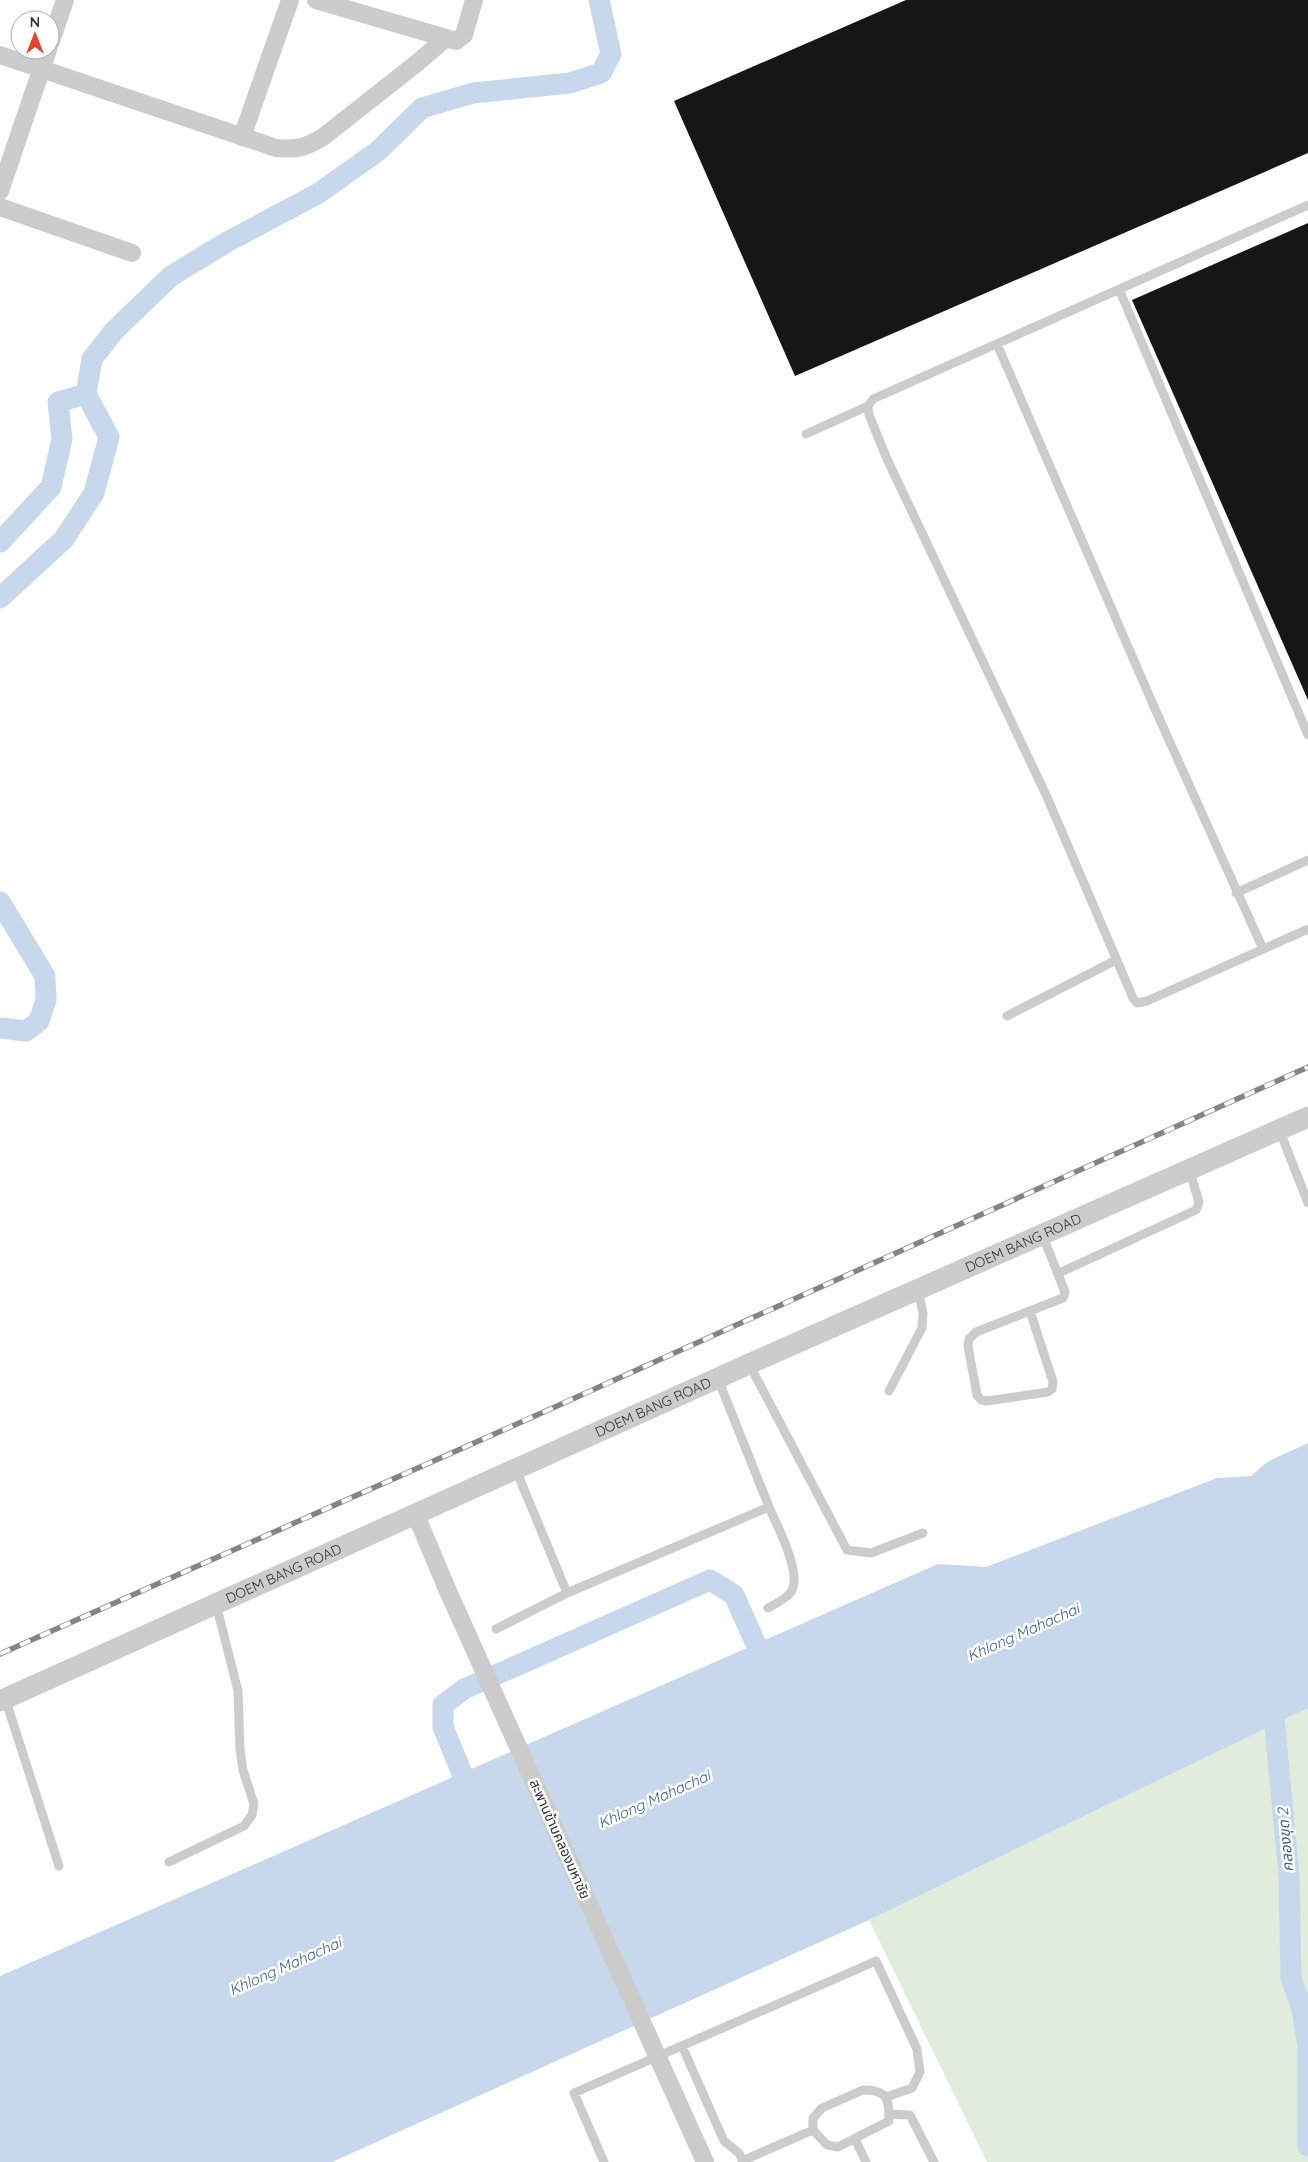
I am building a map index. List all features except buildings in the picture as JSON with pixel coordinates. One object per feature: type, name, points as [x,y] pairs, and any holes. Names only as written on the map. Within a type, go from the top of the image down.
[{"type":"street","points":[[60,15],[65,0]]},
{"type":"street","points":[[242,136],[290,0]]},
{"type":"street","points":[[316,0],[456,42],[464,36],[474,0]]},
{"type":"street","points":[[0,55],[276,148],[295,150],[309,146],[376,96],[444,39]]},
{"type":"street","points":[[0,191],[45,60]]},
{"type":"street","points":[[0,207],[132,253]]},
{"type":"street","name":"DOEM BANG ROAD","points":[[3,1700],[749,1364],[1308,1116]]},
{"type":"street","name":"สะพานข้ามคลองมหาชัย","points":[[416,1515],[705,2162]]},
{"type":"lane","points":[[806,434],[868,406],[873,398],[1308,206]]},
{"type":"lane","points":[[1119,290],[1308,735]]},
{"type":"lane","points":[[996,344],[1063,502],[1236,893],[1263,949]]},
{"type":"lane","points":[[868,406],[869,415],[887,459],[1047,798],[1116,960],[1137,1003],[1147,1001],[1308,929]]},
{"type":"lane","points":[[1236,893],[1308,860]]},
{"type":"lane","points":[[1007,1016],[1116,960]]},
{"type":"lane","points":[[1279,1129],[1308,1202]]},
{"type":"lane","points":[[1059,1273],[1196,1210],[1200,1202],[1189,1169]]},
{"type":"lane","points":[[1030,1311],[1053,1382],[1052,1390],[981,1400],[977,1395],[968,1346],[969,1339],[976,1332],[1063,1298],[1065,1292],[1059,1273],[1042,1234]]},
{"type":"lane","points":[[889,1391],[922,1328],[924,1313],[918,1289]]},
{"type":"lane","points":[[749,1364],[847,1550],[871,1553],[924,1533]]},
{"type":"lane","points":[[718,1379],[787,1550],[794,1573],[794,1583],[791,1592],[784,1599],[768,1608]]},
{"type":"lane","points":[[516,1470],[567,1593]]},
{"type":"lane","points":[[496,1629],[567,1593],[769,1507]]},
{"type":"lane","points":[[169,1862],[244,1826],[252,1815],[254,1804],[243,1770],[240,1750],[238,1691],[216,1603]]},
{"type":"lane","points":[[3,1700],[58,1866]]},
{"type":"lane","points":[[604,2162],[574,2092],[876,1961],[917,2049],[920,2072],[912,2088],[886,2097]]},
{"type":"lane","points":[[682,2046],[724,2141],[738,2154],[742,2162],[813,2130]]},
{"type":"lane","points":[[863,2090],[876,2090],[886,2097],[889,2121],[838,2147],[827,2145],[813,2130],[813,2118],[822,2108],[863,2090]]},
{"type":"lane","points":[[889,2114],[910,2115],[934,2162]]},
{"type":"lane","points":[[855,2139],[866,2162]]},
{"type":"green space","points":[[1308,1708],[1308,2162],[987,2162],[869,1920]]},
{"type":"water","name":"Khlong Mahachai","points":[[1308,1443],[1308,1708],[869,1920],[332,2162],[0,2162],[0,1976],[938,1564],[986,1567],[1217,1478],[1251,1476],[1267,1462]]},
{"type":"waterway","points":[[0,598],[64,539],[94,493],[109,437],[86,394],[92,359],[114,331],[171,276],[227,242],[319,193],[378,151],[422,108],[473,93],[570,83],[601,73],[611,54],[599,0]]},
{"type":"waterway","points":[[0,542],[51,487],[62,439],[58,402],[86,394]]},
{"type":"waterway","points":[[0,902],[45,976],[46,1000],[39,1021],[26,1031],[0,1028]]},
{"type":"waterway","points":[[473,1800],[443,1727],[443,1705],[464,1689],[710,1580],[734,1595],[768,1671]]},
{"type":"waterway","name":"คลองขุด 2","points":[[1272,1697],[1289,1875],[1291,1978],[1302,2009],[1308,2048],[1308,2146]]},
{"type":"railway","points":[[0,1654],[546,1411],[1308,1067]]}]
